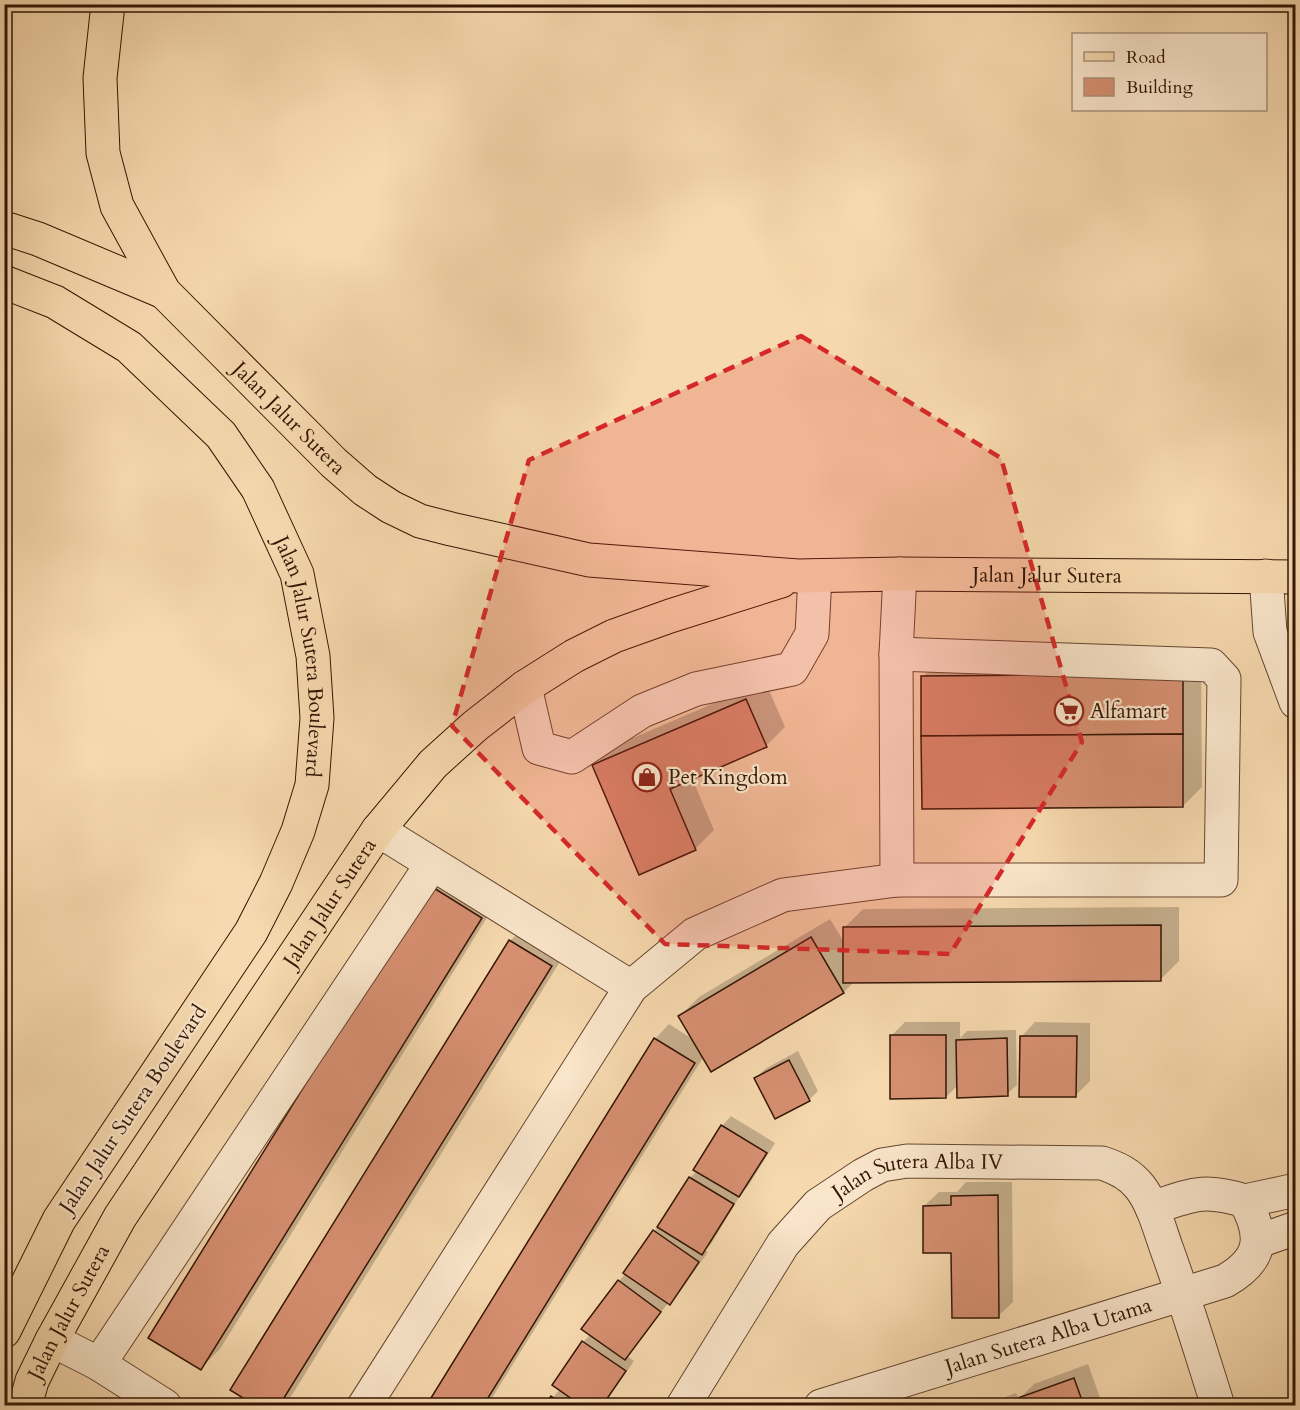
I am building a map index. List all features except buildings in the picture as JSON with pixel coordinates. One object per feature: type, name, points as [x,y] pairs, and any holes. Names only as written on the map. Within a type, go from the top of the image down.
[{"type":"main road","name":"Jalan Jalur Sutera","points":[[108,4],[100,78],[103,153],[117,206],[164,292],[334,463],[365,490],[391,507],[420,521],[451,530],[589,560],[806,576],[900,574],[1281,577]]},
{"type":"main road","points":[[4,228],[38,239],[164,292]]},
{"type":"main road","name":"Jalan Jalur Sutera Boulevard","points":[[4,282],[55,302],[129,347],[221,435],[258,489],[297,574],[313,656],[317,718],[312,785],[298,831],[276,883],[251,932],[59,1220],[4,1331]]},
{"type":"main road","name":"Jalan Jalur Sutera","points":[[25,1406],[32,1381],[52,1340],[120,1217],[378,830],[433,764],[475,726],[525,687],[574,656],[614,636],[670,616],[806,576]]},
{"type":"street","points":[[897,880],[896,654],[900,574]]},
{"type":"street","points":[[525,687],[539,748],[572,757],[642,711],[696,689],[792,669],[813,634],[806,576]]},
{"type":"street","points":[[1281,577],[1270,632],[1296,702]]},
{"type":"street","points":[[364,1406],[630,987],[695,934],[783,895],[897,880],[1221,880],[1224,679],[1211,665],[896,654]]},
{"type":"street","points":[[378,830],[421,859],[630,987]]},
{"type":"street","points":[[99,1364],[432,864]]},
{"type":"street","name":"Jalan Sutera Alba IV","points":[[683,1406],[783,1244],[818,1205],[882,1165],[907,1161],[1102,1163],[1118,1168],[1129,1175],[1141,1188],[1152,1208],[1183,1294],[1218,1406]]},
{"type":"street","points":[[1152,1208],[1198,1193],[1224,1195],[1245,1201],[1296,1190]]},
{"type":"street","points":[[1245,1201],[1254,1218],[1258,1240],[1296,1228]]},
{"type":"street","name":"Jalan Sutera Alba Utama","points":[[820,1406],[1225,1281],[1241,1272],[1251,1259],[1258,1240]]},
{"type":"street","points":[[52,1340],[99,1364],[165,1406]]},
{"type":"highlighted area","points":[[801,336],[1001,458],[1082,742],[950,954],[665,944],[452,726],[529,460]]},
{"type":"place","name":"Alfamart","points":[[1069,711]]},
{"type":"place","name":"Pet Kingdom","points":[[647,777]]}]
